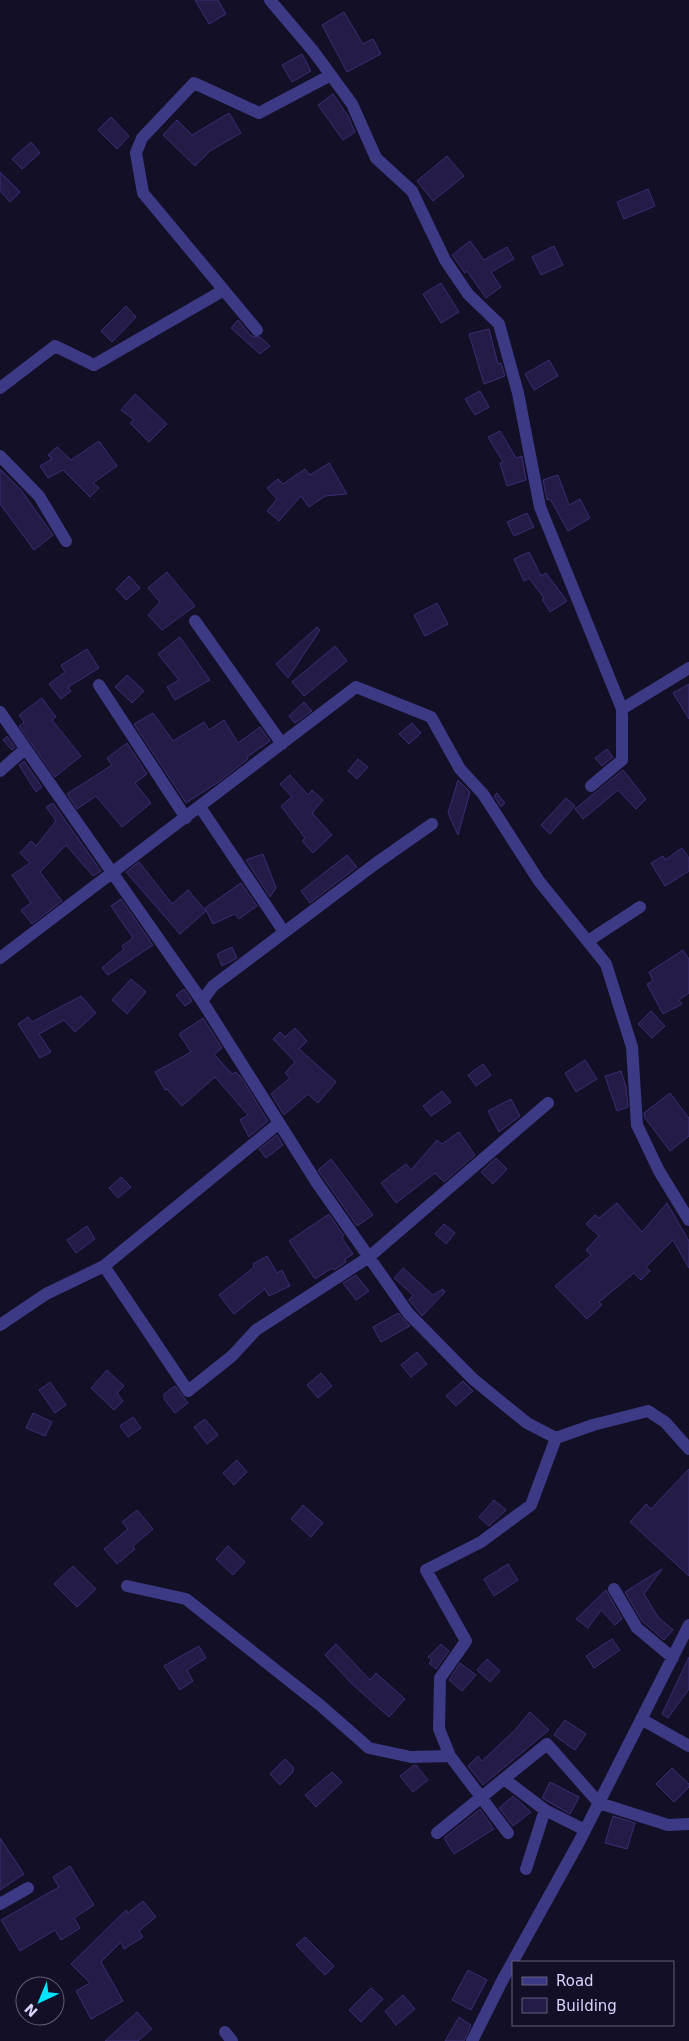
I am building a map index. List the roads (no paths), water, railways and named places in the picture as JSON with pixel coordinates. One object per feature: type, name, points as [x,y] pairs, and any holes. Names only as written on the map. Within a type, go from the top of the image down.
[{"type":"street","points":[[270,0],[352,104],[376,158],[412,191],[445,260],[468,294],[499,324],[518,393],[540,507],[622,709],[622,760],[591,786]]},
{"type":"street","points":[[257,330],[143,193],[136,153],[142,138],[194,82],[259,113],[331,75]]},
{"type":"street","points":[[0,388],[55,346],[94,365],[224,290]]},
{"type":"street","points":[[0,456],[39,496],[66,541]]},
{"type":"street","points":[[195,621],[282,744]]},
{"type":"street","points":[[622,709],[689,668]]},
{"type":"street","points":[[99,685],[186,818]]},
{"type":"street","points":[[0,958],[356,688],[431,717],[460,769],[482,794],[539,881],[606,964],[632,1047],[637,1125],[659,1171],[689,1220]]},
{"type":"street","points":[[0,712],[202,1001],[279,1123],[408,1313],[473,1380],[527,1423],[556,1438],[592,1425],[648,1411],[664,1422],[689,1448]]},
{"type":"street","points":[[0,772],[25,749]]},
{"type":"street","points":[[200,807],[284,932]]},
{"type":"street","points":[[202,1001],[213,986],[432,824]]},
{"type":"street","points":[[588,941],[640,907]]},
{"type":"street","points":[[104,1266],[188,1391],[232,1356],[256,1330],[369,1257],[548,1103]]},
{"type":"street","points":[[0,1325],[46,1294],[104,1266],[279,1123]]},
{"type":"street","points":[[508,1833],[450,1756],[439,1729],[440,1678],[466,1641],[426,1570],[481,1542],[531,1505],[556,1438]]},
{"type":"street","points":[[127,1586],[186,1599],[320,1705],[369,1748],[411,1758],[450,1756]]},
{"type":"street","points":[[614,1589],[637,1628],[672,1658]]},
{"type":"street","points":[[513,1961],[579,1842],[672,1658],[688,1631]]},
{"type":"street","points":[[641,1719],[689,1746]]},
{"type":"street","points":[[437,1833],[547,1744],[598,1803],[668,1826],[689,1824]]},
{"type":"street","points":[[504,1779],[545,1810],[585,1830]]},
{"type":"street","points":[[526,1869],[545,1810]]},
{"type":"street","points":[[0,1904],[28,1888]]},
{"type":"street","points":[[472,2041],[512,1963]]}]
